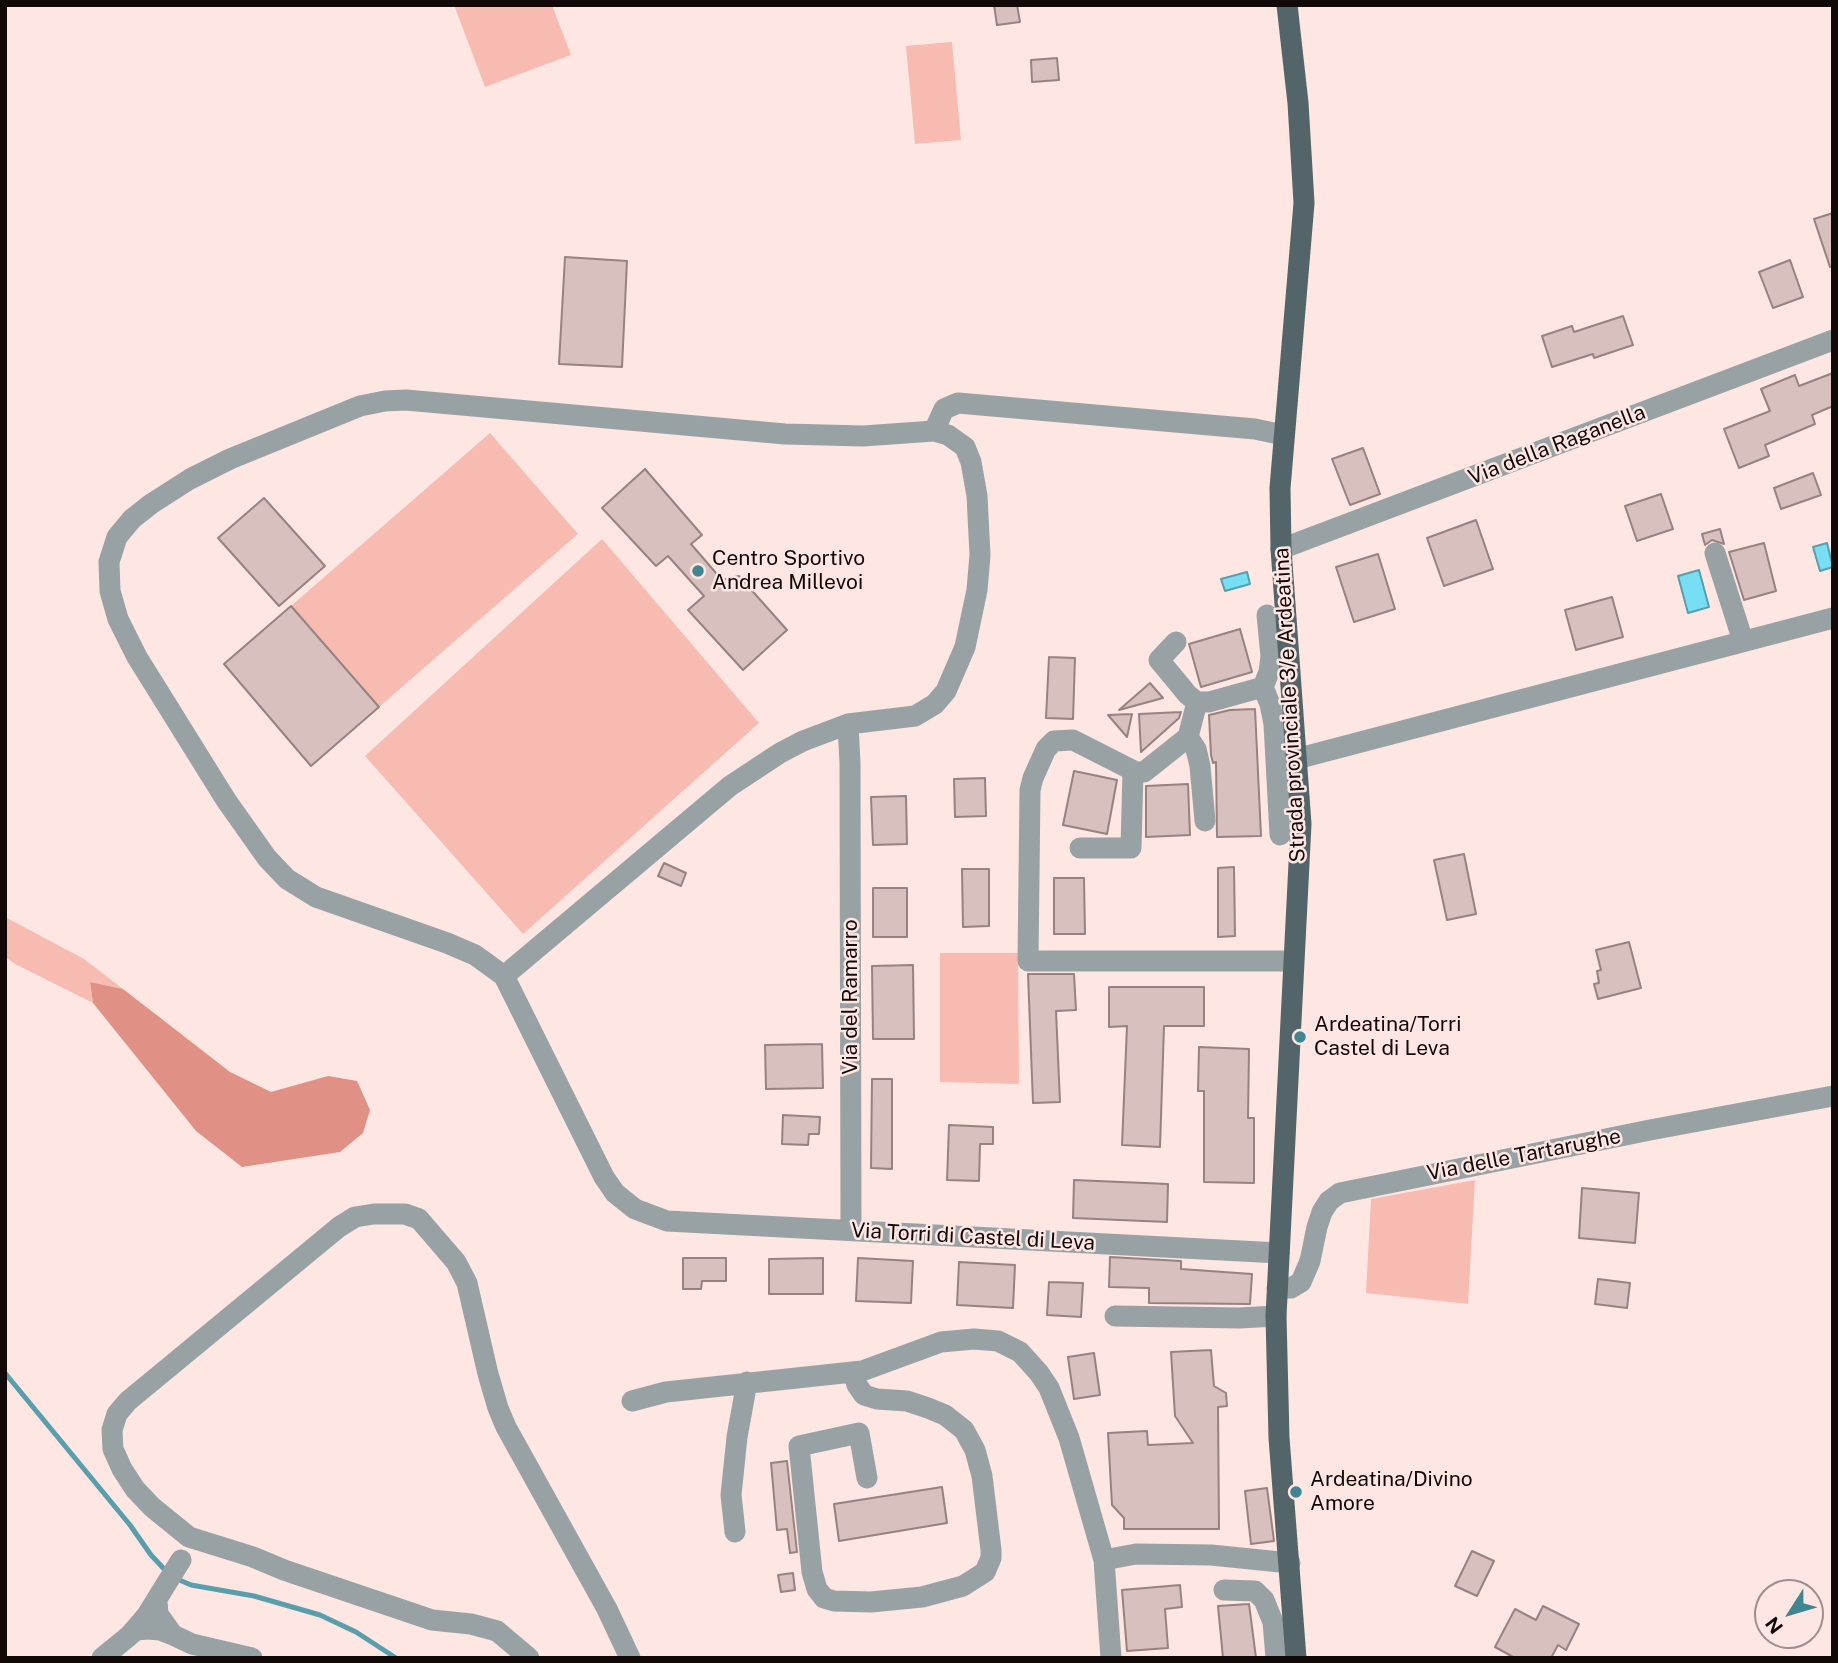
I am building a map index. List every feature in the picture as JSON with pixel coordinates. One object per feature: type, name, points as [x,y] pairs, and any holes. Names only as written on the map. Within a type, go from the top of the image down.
[{"type":"main road","name":"Strada provinciale 3/e Ardeatina","points":[[1287,5],[1298,103],[1304,203],[1283,435],[1281,550],[1301,824],[1276,1316],[1279,1438],[1296,1658]]},
{"type":"street","name":"Via della Raganella","points":[[1281,550],[1833,340]]},
{"type":"street","points":[[406,400],[785,435],[863,436],[934,431],[954,438],[965,447],[971,462],[977,495],[980,534],[979,575],[972,620],[965,647],[946,691],[929,709],[905,718],[848,724],[814,736],[780,753],[730,786],[504,976],[475,955],[316,897],[287,879],[245,828],[144,667],[118,620],[110,591],[108,571],[113,547],[124,528],[151,504],[203,472],[360,406],[385,401],[406,400]]},
{"type":"street","points":[[934,431],[944,409],[958,402],[1255,429],[1283,435]]},
{"type":"street","points":[[1715,553],[1743,641]]},
{"type":"street","points":[[1267,615],[1271,656],[1263,687],[1274,724],[1280,835]]},
{"type":"street","points":[[1296,759],[1833,618]]},
{"type":"street","points":[[1177,642],[1159,660],[1197,702],[1209,702],[1263,687]]},
{"type":"street","points":[[1197,702],[1188,737],[1144,772],[1133,771],[1073,740],[1054,740],[1046,749],[1030,790],[1027,961],[1151,955],[1293,961]]},
{"type":"street","name":"Via del Ramarro","points":[[848,724],[852,1230]]},
{"type":"street","points":[[1188,737],[1196,750],[1200,766],[1205,821]]},
{"type":"street","points":[[1080,848],[1130,848],[1133,771]]},
{"type":"street","name":"Via Torri di Castel di Leva","points":[[504,976],[610,1186],[635,1209],[667,1221],[1279,1253]]},
{"type":"street","name":"Via delle Tartarughe","points":[[1277,1288],[1297,1286],[1304,1278],[1319,1218],[1329,1201],[1340,1193],[1833,1096]]},
{"type":"street","points":[[529,1658],[497,1632],[471,1624],[432,1620],[189,1537],[135,1489],[121,1469],[113,1449],[111,1430],[117,1414],[128,1401],[339,1227],[355,1217],[374,1214],[419,1219],[456,1262],[467,1283],[488,1374],[506,1427],[607,1609],[630,1658]]},
{"type":"street","points":[[1115,1316],[1276,1316]]},
{"type":"street","points":[[632,1401],[666,1392],[871,1369],[921,1348],[951,1341],[998,1341],[1020,1352],[1044,1380],[1060,1415],[1104,1560],[1111,1658]]},
{"type":"street","points":[[853,1372],[864,1395],[877,1399],[907,1401],[928,1408],[945,1415],[964,1430],[975,1450],[982,1476],[991,1550],[991,1558],[985,1572],[963,1586],[922,1597],[871,1602],[834,1601],[824,1598],[817,1589],[812,1572],[799,1446],[859,1433],[867,1478]]},
{"type":"street","points":[[735,1532],[731,1495],[737,1437],[747,1382]]},
{"type":"street","points":[[166,1519],[180,1539],[181,1560]]},
{"type":"street","points":[[129,1636],[157,1602],[181,1560],[194,1548],[208,1545]]},
{"type":"street","points":[[1104,1560],[1136,1555],[1211,1555],[1290,1563]]},
{"type":"street","points":[[1224,1590],[1255,1591],[1264,1600],[1273,1622],[1276,1658]]},
{"type":"street","points":[[157,1602],[158,1614],[173,1635]]},
{"type":"street","points":[[102,1658],[136,1630],[148,1629],[159,1630],[192,1644],[252,1658]]},
{"type":"shaded area","points":[[454,5],[552,5],[571,55],[485,87]]},
{"type":"shaded area","points":[[952,42],[961,140],[915,144],[906,46]]},
{"type":"shaded area","points":[[490,433],[578,534],[379,707],[291,606]]},
{"type":"shaded area","points":[[602,539],[759,723],[523,934],[365,756]]},
{"type":"shaded area","points":[[5,917],[84,959],[123,989],[90,982],[93,1003],[17,965],[5,957]]},
{"type":"shaded area","points":[[940,953],[1018,953],[1019,1084],[940,1082]]},
{"type":"shaded area","points":[[90,982],[123,989],[230,1072],[271,1092],[328,1076],[357,1081],[370,1110],[363,1133],[340,1152],[242,1167],[196,1131],[93,1003]]},
{"type":"shaded area","points":[[1475,1180],[1468,1304],[1366,1293],[1371,1199]]},
{"type":"water","points":[[1827,543],[1833,567],[1820,571],[1813,547]]},
{"type":"water","points":[[1699,570],[1709,607],[1688,613],[1678,576]]},
{"type":"water","points":[[1247,572],[1250,584],[1225,591],[1221,579]]},
{"type":"building","points":[[994,5],[1017,5],[1020,22],[997,25]]},
{"type":"building","points":[[1057,58],[1059,80],[1032,82],[1031,60]]},
{"type":"building","points":[[1833,213],[1833,266],[1830,267],[1814,219]]},
{"type":"building","points":[[565,257],[627,261],[622,367],[559,364]]},
{"type":"building","points":[[1790,260],[1803,297],[1773,308],[1759,272]]},
{"type":"building","points":[[1623,316],[1633,345],[1594,358],[1593,354],[1552,367],[1542,336],[1572,326],[1574,332]]},
{"type":"building","points":[[1833,373],[1833,406],[1812,415],[1815,424],[1765,445],[1769,456],[1739,468],[1724,429],[1770,411],[1761,389],[1795,375],[1799,386]]},
{"type":"building","points":[[1363,448],[1380,494],[1350,505],[1332,459]]},
{"type":"building","name":"Centro Sportivo Andrea Millevoi","points":[[645,469],[702,535],[691,544],[722,580],[739,576],[787,630],[743,670],[688,610],[704,596],[668,556],[656,566],[602,508]]},
{"type":"building","points":[[1813,473],[1821,495],[1781,509],[1774,488]]},
{"type":"building","points":[[1661,494],[1673,529],[1637,541],[1625,506]]},
{"type":"building","points":[[264,498],[325,566],[279,606],[218,538]]},
{"type":"building","points":[[1476,520],[1493,569],[1444,586],[1427,538]]},
{"type":"building","points":[[1720,529],[1724,544],[1712,540],[1705,545],[1702,534]]},
{"type":"building","points":[[1764,543],[1776,591],[1744,600],[1729,552]]},
{"type":"building","points":[[1378,554],[1395,609],[1354,622],[1336,567]]},
{"type":"building","points":[[1612,597],[1623,637],[1576,650],[1565,610]]},
{"type":"building","points":[[291,606],[379,707],[311,766],[224,664]]},
{"type":"building","points":[[1240,629],[1252,672],[1201,687],[1189,644]]},
{"type":"building","points":[[1049,657],[1075,658],[1073,719],[1046,718]]},
{"type":"building","points":[[1150,683],[1163,698],[1119,710]]},
{"type":"building","points":[[1255,709],[1261,836],[1217,837],[1216,762],[1213,763],[1211,755],[1209,715],[1230,710]]},
{"type":"building","points":[[1181,712],[1179,718],[1141,752],[1139,714]]},
{"type":"building","points":[[1132,714],[1127,737],[1108,715]]},
{"type":"building","points":[[1074,771],[1117,780],[1107,834],[1063,825]]},
{"type":"building","points":[[985,778],[986,816],[955,817],[954,779]]},
{"type":"building","points":[[1188,784],[1190,835],[1146,837],[1146,786]]},
{"type":"building","points":[[906,796],[907,844],[873,845],[871,797]]},
{"type":"building","points":[[1464,854],[1476,914],[1447,920],[1434,860]]},
{"type":"building","points":[[664,863],[686,873],[681,886],[658,876]]},
{"type":"building","points":[[1234,867],[1235,936],[1218,937],[1218,868]]},
{"type":"building","points":[[962,869],[989,869],[989,926],[963,927]]},
{"type":"building","points":[[1054,878],[1084,878],[1085,934],[1054,934]]},
{"type":"building","points":[[873,888],[907,888],[907,937],[873,937]]},
{"type":"building","points":[[1629,942],[1641,988],[1598,999],[1594,984],[1599,983],[1597,971],[1601,970],[1596,950]]},
{"type":"building","points":[[913,965],[914,1039],[873,1039],[872,966]]},
{"type":"building","points":[[1028,974],[1074,974],[1076,1010],[1056,1011],[1060,1102],[1033,1103]]},
{"type":"building","points":[[1109,987],[1204,987],[1204,1026],[1164,1026],[1160,1147],[1122,1145],[1127,1026],[1109,1027]]},
{"type":"building","points":[[822,1044],[823,1088],[766,1089],[765,1045]]},
{"type":"building","points":[[1199,1047],[1249,1049],[1248,1118],[1254,1118],[1254,1183],[1204,1182],[1204,1091],[1198,1091]]},
{"type":"building","points":[[872,1079],[892,1079],[892,1169],[871,1168]]},
{"type":"building","points":[[783,1115],[820,1117],[819,1134],[809,1134],[808,1145],[782,1144]]},
{"type":"building","points":[[949,1125],[993,1127],[993,1144],[980,1144],[979,1181],[947,1180]]},
{"type":"building","points":[[1074,1180],[1168,1184],[1167,1222],[1073,1218]]},
{"type":"building","points":[[1582,1188],[1639,1193],[1635,1243],[1579,1238]]},
{"type":"building","points":[[1110,1257],[1181,1261],[1181,1269],[1252,1274],[1250,1304],[1149,1303],[1149,1288],[1109,1287]]},
{"type":"building","points":[[683,1258],[726,1258],[726,1281],[702,1281],[701,1289],[683,1289]]},
{"type":"building","points":[[823,1258],[823,1294],[769,1294],[769,1259]]},
{"type":"building","points":[[858,1258],[913,1261],[911,1303],[856,1301]]},
{"type":"building","points":[[959,1262],[1015,1265],[1013,1308],[957,1305]]},
{"type":"building","points":[[1598,1279],[1630,1283],[1627,1308],[1595,1304]]},
{"type":"building","points":[[1049,1282],[1083,1283],[1081,1317],[1047,1315]]},
{"type":"building","points":[[1211,1350],[1214,1386],[1226,1393],[1227,1406],[1218,1407],[1219,1529],[1124,1529],[1124,1518],[1112,1505],[1108,1433],[1147,1431],[1148,1445],[1193,1443],[1175,1416],[1171,1352]]},
{"type":"building","points":[[1094,1353],[1100,1395],[1074,1399],[1068,1357]]},
{"type":"building","points":[[787,1461],[797,1552],[790,1553],[787,1529],[777,1530],[771,1463]]},
{"type":"building","points":[[942,1487],[947,1523],[839,1541],[834,1504]]},
{"type":"building","points":[[1267,1488],[1274,1541],[1251,1544],[1245,1491]]},
{"type":"building","points":[[1472,1551],[1494,1561],[1477,1596],[1455,1586]]},
{"type":"building","points":[[793,1573],[795,1590],[781,1592],[778,1575]]},
{"type":"building","points":[[1180,1585],[1182,1607],[1165,1609],[1168,1648],[1127,1651],[1122,1590]]},
{"type":"building","points":[[1249,1604],[1256,1658],[1223,1658],[1218,1606]]},
{"type":"building","points":[[1543,1606],[1579,1624],[1566,1650],[1558,1645],[1551,1658],[1515,1658],[1495,1647],[1515,1609],[1536,1620]]},
{"type":"waterway","points":[[5,1373],[166,1571]]},
{"type":"waterway","points":[[177,1579],[191,1585],[254,1596],[320,1615],[356,1632],[396,1658]]},
{"type":"place","name":"Centro Sportivo Andrea Millevoi","points":[[698,571]]},
{"type":"place","name":"Ardeatina/Torri Castel di Leva","points":[[1300,1037]]},
{"type":"place","name":"Ardeatina/Divino Amore","points":[[1296,1492]]}]
